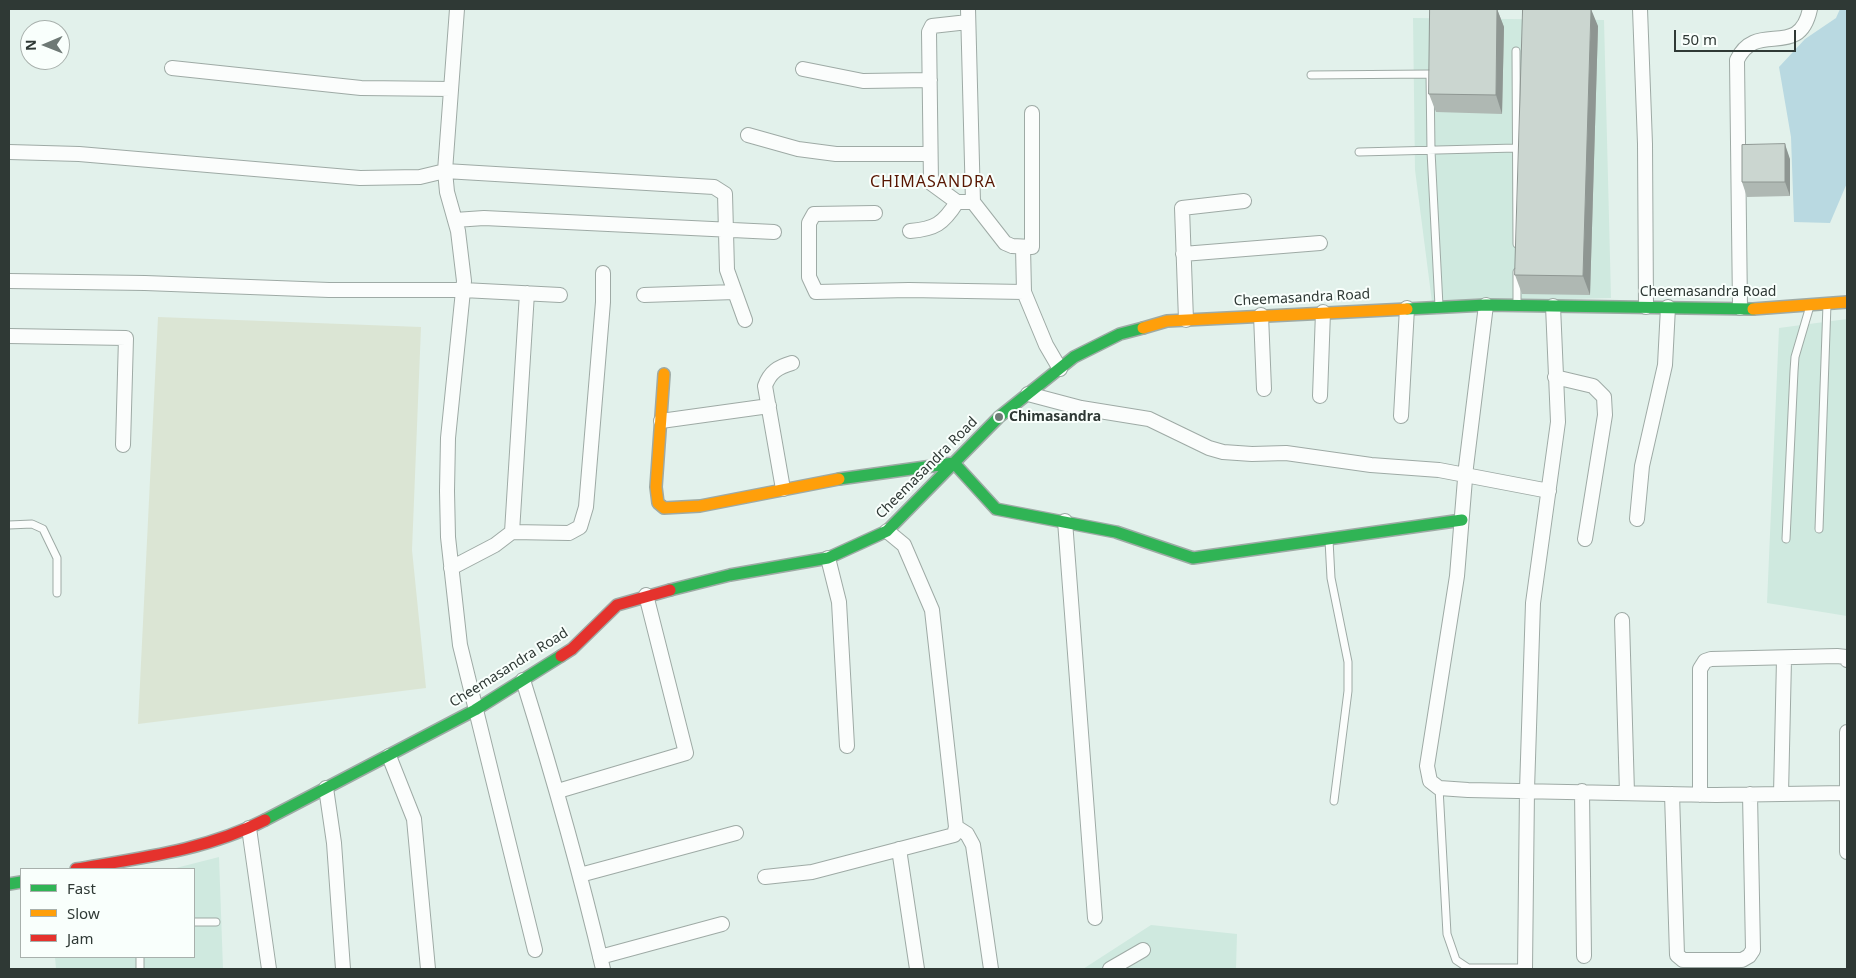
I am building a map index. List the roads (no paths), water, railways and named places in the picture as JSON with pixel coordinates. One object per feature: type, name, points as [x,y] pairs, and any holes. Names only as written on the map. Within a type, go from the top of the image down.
[{"type":"street","points":[[457,9],[445,171],[447,192],[455,220],[463,262],[463,290],[448,438],[448,510],[452,568],[460,645],[535,950]]},
{"type":"street","points":[[1640,9],[1645,154],[1646,307]]},
{"type":"street","points":[[1740,308],[1737,60],[1743,49],[1758,40],[1776,39],[1798,33],[1805,28],[1810,9]]},
{"type":"street","points":[[972,202],[957,202],[931,183],[929,32],[932,26],[968,16],[972,202],[1005,243],[1024,247],[1032,247],[1032,113]]},
{"type":"street","points":[[172,68],[361,88],[451,89]]},
{"type":"street","points":[[802,69],[863,81],[930,80]]},
{"type":"street","points":[[748,135],[798,148],[836,154],[930,154]]},
{"type":"street","points":[[9,152],[79,154],[360,178],[420,177],[445,171],[714,187],[725,194],[727,270],[745,320]]},
{"type":"street","points":[[1186,320],[1182,208],[1244,201]]},
{"type":"street","points":[[910,231],[930,229],[942,222],[957,202]]},
{"type":"street","points":[[875,213],[814,214],[809,222],[809,277],[816,292],[882,290],[1024,292]]},
{"type":"street","points":[[455,220],[477,217],[774,232]]},
{"type":"street","points":[[1183,254],[1320,243]]},
{"type":"street","points":[[1024,247],[1024,292],[1046,345],[1060,369]]},
{"type":"street","points":[[452,568],[495,545],[512,532],[569,533],[580,527],[586,506],[603,302],[603,273]]},
{"type":"street","points":[[9,281],[155,283],[329,290],[463,290],[560,295]]},
{"type":"street","points":[[644,295],[735,292]]},
{"type":"street","points":[[512,532],[527,293]]},
{"type":"street","name":"Cheemasandra Road","points":[[88,868],[136,864],[202,845],[249,828],[475,710],[572,649],[617,605],[646,595],[730,574],[828,558],[887,530],[999,417],[1074,357],[1120,334],[1168,321],[1438,306],[1517,305],[1740,308],[1847,302]]},
{"type":"street","points":[[1486,305],[1456,576],[1426,766],[1430,781],[1439,788],[1582,791],[1628,794],[1846,793]]},
{"type":"street","points":[[1525,969],[1527,790],[1533,603],[1558,422],[1554,377],[1553,306]]},
{"type":"street","points":[[1637,519],[1642,466],[1664,365],[1668,307]]},
{"type":"street","points":[[1401,416],[1407,308]]},
{"type":"street","points":[[1320,396],[1323,312]]},
{"type":"street","points":[[1261,316],[1264,389]]},
{"type":"street","points":[[9,336],[126,338],[123,445]]},
{"type":"street","points":[[783,489],[765,386],[768,377],[779,367],[792,363]]},
{"type":"street","points":[[664,374],[656,488],[658,503],[664,508],[700,506],[783,489],[954,463],[996,509],[1130,535],[1179,555],[1193,558],[1462,520]]},
{"type":"street","points":[[1554,377],[1593,386],[1604,397],[1605,414],[1585,539]]},
{"type":"street","points":[[1028,394],[1081,408],[1149,419],[1201,444],[1224,452],[1252,454],[1286,453],[1371,465],[1466,473],[1549,491]]},
{"type":"street","points":[[661,421],[768,406]]},
{"type":"street","points":[[1065,521],[1096,918]]},
{"type":"street","points":[[765,877],[812,872],[954,835],[956,827],[932,610],[904,545],[887,530]]},
{"type":"street","points":[[828,558],[839,602],[847,746]]},
{"type":"street","points":[[558,791],[686,753],[646,595]]},
{"type":"street","points":[[1622,620],[1628,794]]},
{"type":"street","points":[[1700,795],[1700,668],[1706,661],[1711,659],[1837,656],[1846,657],[1847,660]]},
{"type":"street","points":[[1781,794],[1784,658]]},
{"type":"street","points":[[523,680],[558,791],[601,963],[722,924]]},
{"type":"street","points":[[1847,732],[1847,852]]},
{"type":"street","points":[[389,756],[414,819],[428,969]]},
{"type":"street","points":[[326,788],[334,843],[343,969]]},
{"type":"street","points":[[1582,791],[1584,956]]},
{"type":"street","points":[[1672,794],[1677,955],[1683,960],[1742,960],[1749,956],[1753,950],[1750,794]]},
{"type":"street","points":[[956,827],[967,834],[973,844],[991,969]]},
{"type":"street","points":[[249,828],[269,969]]},
{"type":"street","points":[[580,875],[736,833]]},
{"type":"street","points":[[899,849],[917,969]]},
{"type":"street","points":[[1110,969],[1143,950]]},
{"type":"lane","points":[[1516,51],[1517,248]]},
{"type":"lane","points":[[1310,75],[1430,74],[1431,150],[1438,306]]},
{"type":"lane","points":[[1359,152],[1516,148]]},
{"type":"lane","points":[[1517,268],[1517,305]]},
{"type":"lane","points":[[1786,538],[1795,357],[1810,304]]},
{"type":"lane","points":[[1819,529],[1827,304]]},
{"type":"lane","points":[[9,525],[32,524],[43,529],[56,558],[57,593]]},
{"type":"lane","points":[[1329,540],[1331,578],[1348,662],[1348,691],[1334,801]]},
{"type":"lane","points":[[1439,788],[1447,934],[1456,960],[1468,968],[1525,969]]},
{"type":"lane","points":[[195,922],[216,922]]},
{"type":"water","points":[[1840,9],[1847,9],[1847,183],[1830,223],[1794,222],[1791,137],[1779,67],[1805,39],[1836,18]]},
{"type":"place","name":"Chimasandra","points":[[999,417]]},
{"type":"district","name":"CHIMASANDRA","points":[[933,182]]}]
